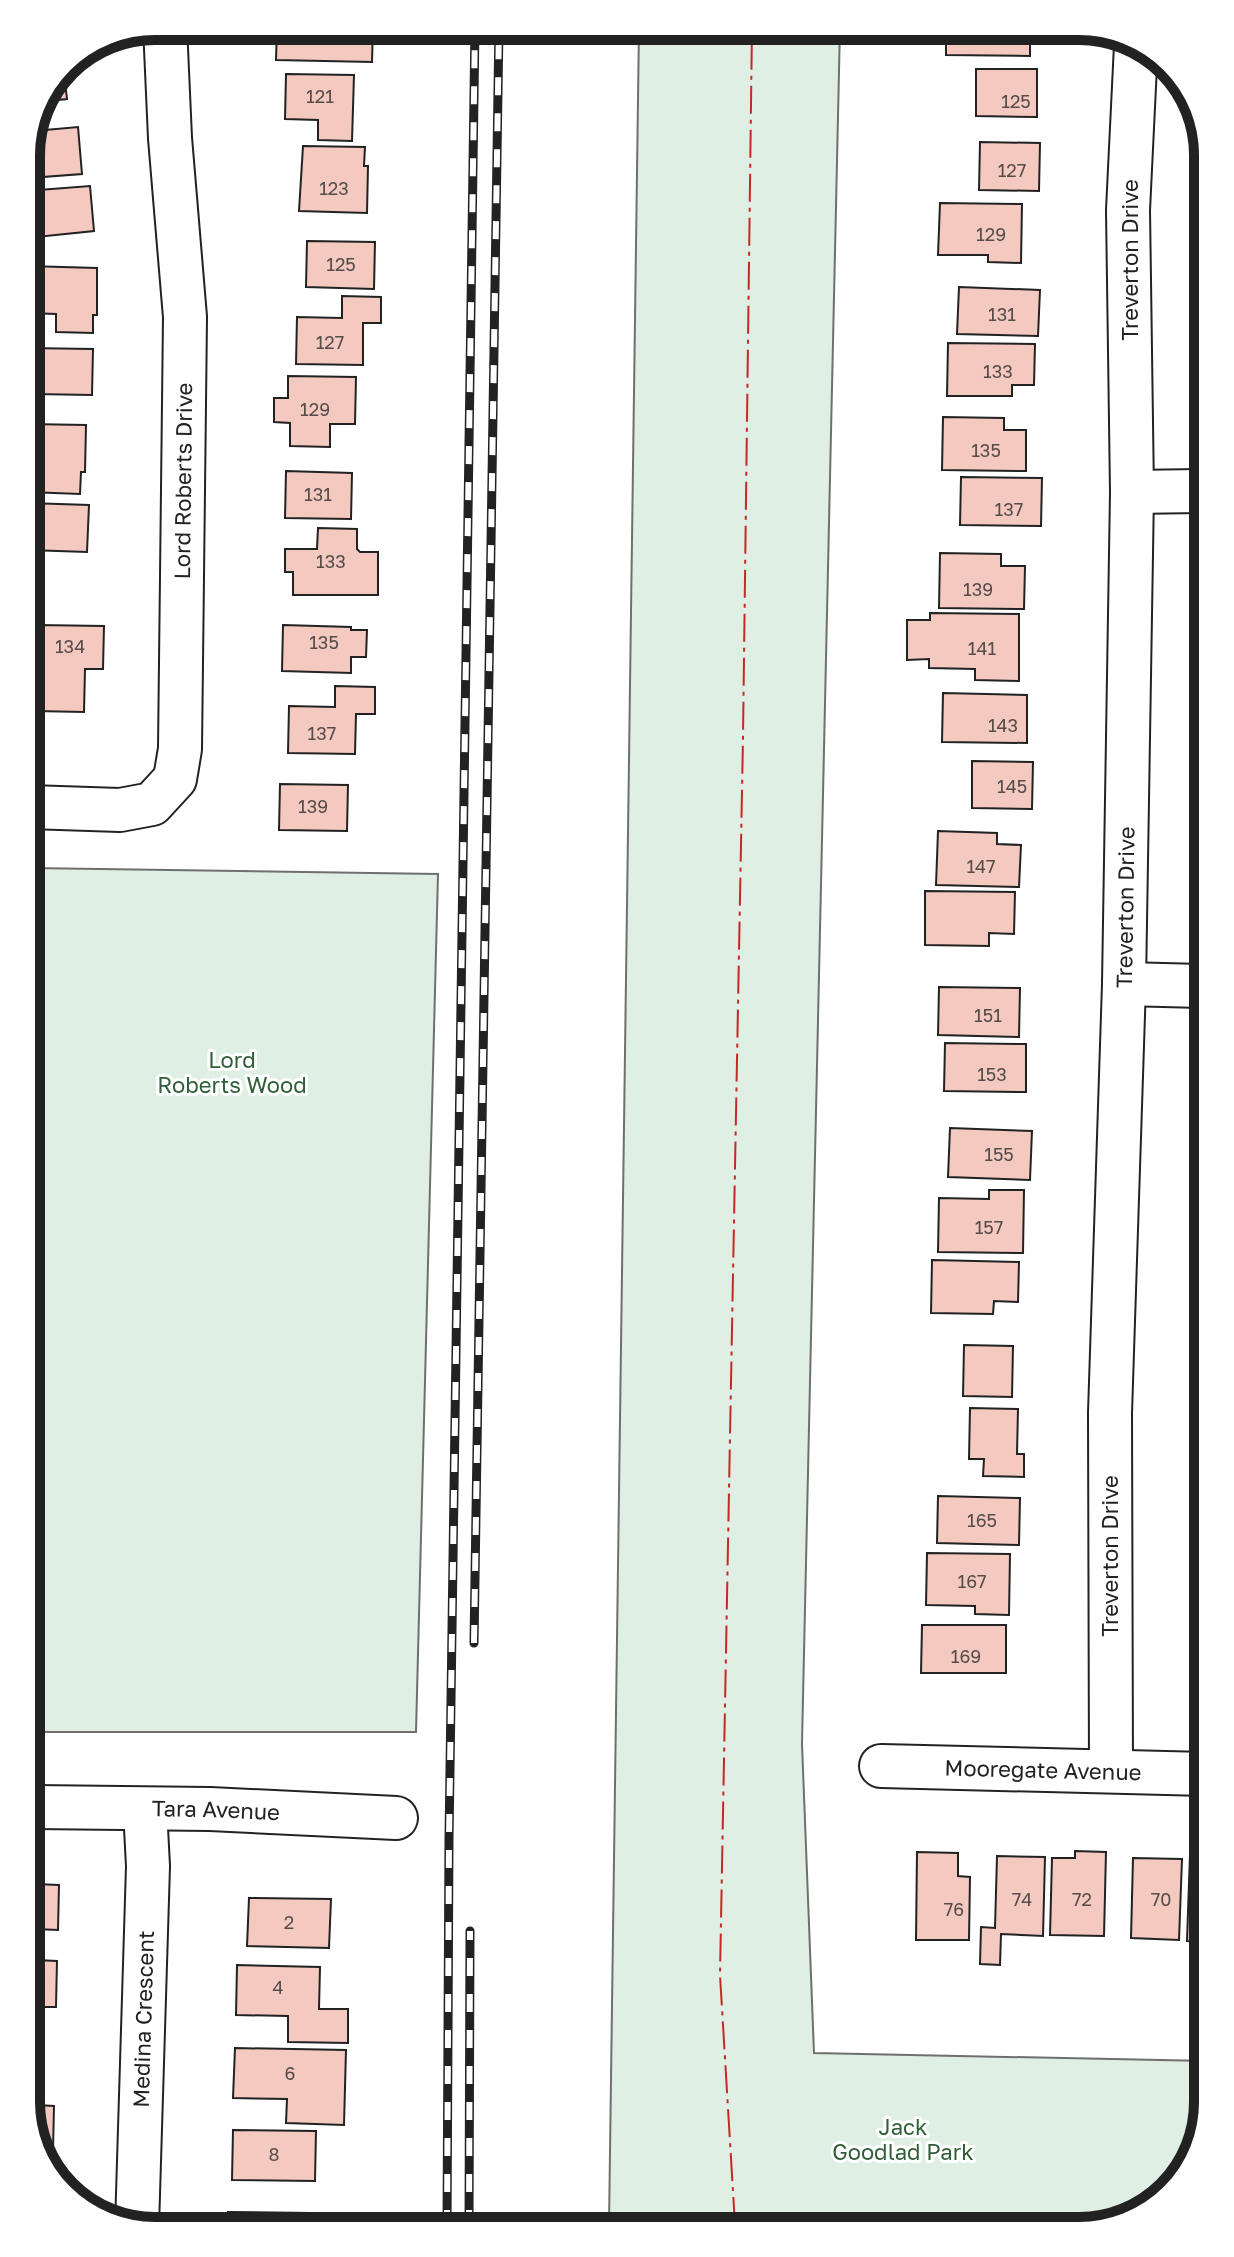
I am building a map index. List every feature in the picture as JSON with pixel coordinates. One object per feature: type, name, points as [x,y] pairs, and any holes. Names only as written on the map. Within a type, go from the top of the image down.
[{"type":"street","name":"Lord Roberts Drive","points":[[40,807],[120,810],[152,804],[175,779],[180,749],[185,317],[170,138],[166,40]]},
{"type":"street","name":"Treverton Drive","points":[[1111,1771],[1110,1413],[1124,984],[1132,492],[1128,210],[1136,55]]},
{"type":"street","points":[[1132,492],[1194,491]]},
{"type":"street","points":[[1124,984],[1194,986]]},
{"type":"street","name":"Mooregate Avenue","points":[[881,1766],[1194,1774]]},
{"type":"street","name":"Tara Avenue","points":[[40,1807],[210,1809],[396,1818]]},
{"type":"street","name":"Medina Crescent","points":[[137,2216],[148,1866],[145,1809]]},
{"type":"green space","name":"Jack Goodlad Park","points":[[639,40],[840,40],[802,1744],[814,2053],[1194,2061],[1193,2117],[1182,2153],[1165,2178],[1143,2198],[1101,2215],[609,2217]]},
{"type":"green space","name":"Lord Roberts Wood","points":[[40,868],[438,874],[416,1732],[40,1732]]},
{"type":"building","points":[[277,40],[373,40],[372,62],[276,60]]},
{"type":"building","points":[[946,40],[1030,40],[1030,56],[946,55]]},
{"type":"building","points":[[976,69],[1037,69],[1037,117],[976,116]]},
{"type":"building","points":[[286,74],[354,75],[352,141],[318,140],[318,120],[285,119]]},
{"type":"building","points":[[65,84],[67,99],[54,100]]},
{"type":"building","points":[[78,127],[82,174],[40,177],[43,130]]},
{"type":"building","points":[[980,142],[1040,143],[1039,191],[979,190]]},
{"type":"building","points":[[303,146],[365,147],[364,166],[368,166],[367,213],[299,211]]},
{"type":"building","points":[[90,186],[94,231],[40,237],[40,190]]},
{"type":"building","points":[[940,203],[1022,204],[1021,263],[988,262],[988,255],[938,255]]},
{"type":"building","points":[[307,241],[375,242],[374,289],[306,287]]},
{"type":"building","points":[[40,266],[97,268],[97,315],[93,315],[93,333],[56,332],[56,314],[40,313]]},
{"type":"building","points":[[959,287],[1040,290],[1038,336],[957,334]]},
{"type":"building","points":[[342,296],[381,297],[381,323],[363,323],[363,365],[296,364],[297,317],[342,318]]},
{"type":"building","points":[[948,343],[1035,344],[1034,385],[1012,385],[1012,396],[947,396]]},
{"type":"building","points":[[40,348],[93,349],[92,395],[40,394]]},
{"type":"building","points":[[288,376],[356,377],[355,424],[330,424],[330,447],[290,446],[290,423],[274,422],[274,398],[288,398]]},
{"type":"building","points":[[943,417],[1004,418],[1004,430],[1026,430],[1026,471],[942,470]]},
{"type":"building","points":[[40,424],[86,425],[85,472],[81,472],[80,494],[40,492]]},
{"type":"building","points":[[286,471],[352,473],[351,519],[285,518]]},
{"type":"building","points":[[961,477],[1042,478],[1041,526],[960,525]]},
{"type":"building","points":[[40,503],[89,505],[87,552],[40,550]]},
{"type":"building","points":[[318,528],[357,529],[357,549],[360,552],[378,552],[378,595],[293,595],[293,572],[285,572],[285,549],[317,549]]},
{"type":"building","points":[[940,553],[1001,554],[1001,566],[1025,566],[1024,609],[939,608]]},
{"type":"building","points":[[930,613],[1019,614],[1019,681],[975,680],[975,669],[929,668],[929,659],[907,660],[907,620],[930,620]]},
{"type":"building","points":[[40,625],[104,626],[103,669],[85,669],[84,712],[40,711]]},
{"type":"building","points":[[283,625],[367,630],[366,657],[351,657],[351,673],[282,671]]},
{"type":"building","points":[[335,686],[375,687],[375,714],[356,714],[355,754],[288,753],[289,706],[335,707]]},
{"type":"building","points":[[943,693],[1027,695],[1027,743],[942,742]]},
{"type":"building","points":[[972,761],[1033,762],[1032,809],[972,808]]},
{"type":"building","points":[[280,784],[348,785],[347,831],[279,830]]},
{"type":"building","points":[[938,831],[997,833],[997,844],[1021,845],[1019,887],[936,885]]},
{"type":"building","points":[[925,891],[1015,892],[1014,934],[989,933],[989,946],[925,945]]},
{"type":"building","points":[[939,987],[1020,988],[1019,1037],[938,1035]]},
{"type":"building","points":[[945,1043],[1026,1044],[1026,1092],[944,1091]]},
{"type":"building","points":[[950,1128],[1032,1131],[1030,1180],[948,1177]]},
{"type":"building","points":[[989,1190],[1024,1190],[1023,1253],[938,1252],[939,1198],[989,1199]]},
{"type":"building","points":[[932,1260],[1019,1262],[1018,1302],[994,1301],[993,1314],[931,1313]]},
{"type":"building","points":[[964,1345],[1013,1346],[1012,1397],[963,1396]]},
{"type":"building","points":[[970,1408],[1018,1409],[1017,1454],[1024,1454],[1024,1477],[983,1476],[984,1459],[969,1459]]},
{"type":"building","points":[[938,1496],[1020,1498],[1019,1545],[937,1543]]},
{"type":"building","points":[[927,1553],[1010,1554],[1009,1615],[975,1614],[975,1606],[926,1605]]},
{"type":"building","points":[[922,1625],[1006,1625],[1006,1673],[921,1673]]},
{"type":"building","points":[[1075,1851],[1106,1852],[1104,1936],[1050,1935],[1052,1858],[1075,1858]]},
{"type":"building","points":[[917,1852],[958,1853],[958,1876],[970,1877],[969,1940],[916,1940]]},
{"type":"building","points":[[1190,1854],[1194,1854],[1194,1941],[1187,1941]]},
{"type":"building","points":[[997,1856],[1045,1857],[1043,1936],[1001,1934],[1000,1965],[980,1964],[981,1927],[995,1928]]},
{"type":"building","points":[[1133,1858],[1182,1859],[1179,1940],[1131,1938]]},
{"type":"building","points":[[40,1884],[59,1885],[58,1930],[40,1929]]},
{"type":"building","points":[[249,1898],[331,1899],[329,1948],[247,1946]]},
{"type":"building","points":[[40,1960],[57,1961],[56,2007],[40,2007]]},
{"type":"building","points":[[237,1965],[320,1967],[319,2009],[348,2009],[348,2043],[288,2042],[288,2016],[236,2015]]},
{"type":"building","points":[[235,2048],[346,2050],[344,2125],[286,2123],[287,2099],[233,2098]]},
{"type":"building","points":[[40,2105],[54,2106],[53,2151],[42,2124]]},
{"type":"building","points":[[233,2130],[316,2131],[315,2181],[232,2180]]},
{"type":"building","points":[[228,2212],[311,2213],[311,2217],[228,2217]]},
{"type":"railway","points":[[447,2217],[449,1839],[475,40]]},
{"type":"railway","points":[[474,1643],[499,40]]},
{"type":"railway","points":[[469,2217],[470,1931]]},
{"type":"power","points":[[735,2217],[720,1975],[743,737],[752,40]]}]
